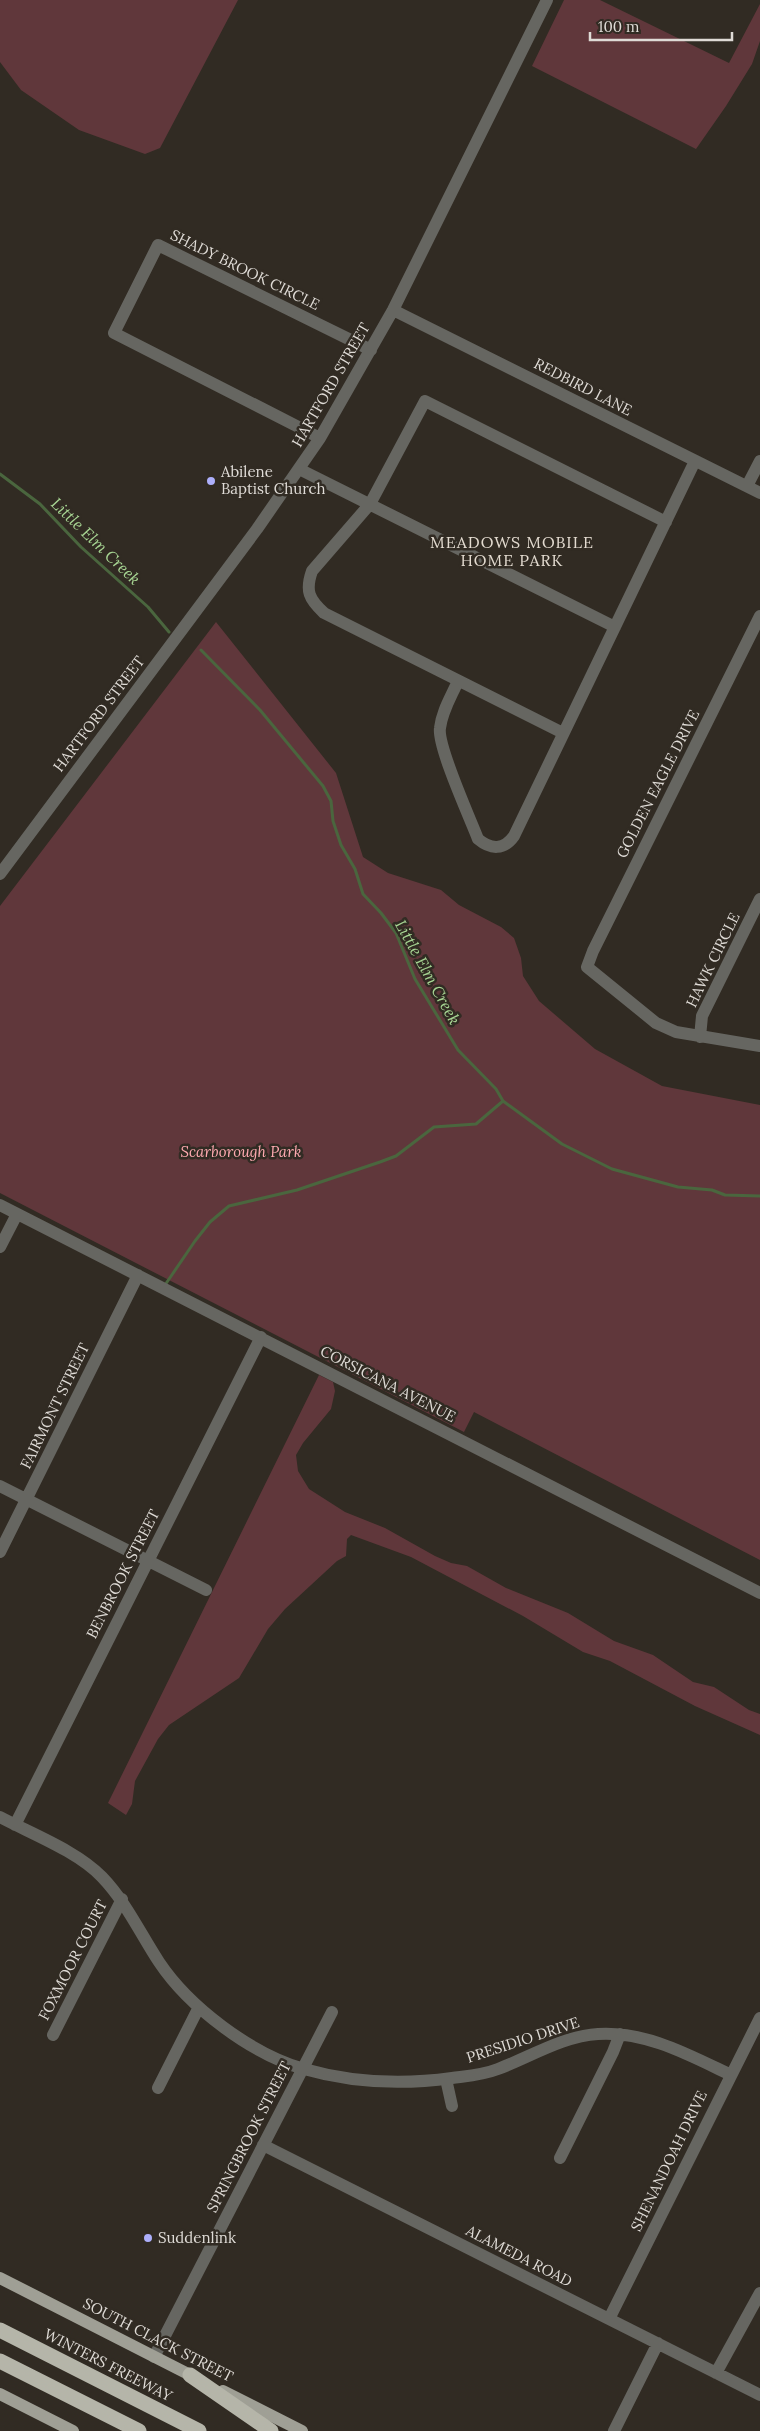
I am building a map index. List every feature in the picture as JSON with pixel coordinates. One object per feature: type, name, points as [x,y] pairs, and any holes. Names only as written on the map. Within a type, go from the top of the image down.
[{"type":"highway","name":"WINTERS FREEWAY","points":[[0,2330],[199,2431]]},
{"type":"highway","points":[[0,2361],[139,2431]]},
{"type":"highway","points":[[190,2375],[271,2431]]},
{"type":"main road","name":"SOUTH CLACK STREET","points":[[0,2278],[302,2431]]},
{"type":"main road","points":[[0,2394],[73,2431]]},
{"type":"street","name":"HARTFORD STREET","points":[[0,874],[215,586],[320,438],[392,310],[547,0]]},
{"type":"street","name":"SHADY BROOK CIRCLE","points":[[320,438],[114,333],[158,245],[371,350]]},
{"type":"street","name":"REDBIRD LANE","points":[[392,310],[760,493]]},
{"type":"street","points":[[563,733],[324,613],[314,604],[309,594],[308,583],[312,571],[370,504],[425,401],[666,522]]},
{"type":"street","points":[[458,681],[442,713],[439,731],[444,752],[478,839],[485,845],[494,848],[509,842],[696,461]]},
{"type":"street","points":[[747,486],[760,462]]},
{"type":"street","points":[[299,469],[615,627]]},
{"type":"street","name":"GOLDEN EAGLE DRIVE","points":[[700,1036],[676,1032],[656,1023],[587,967],[592,951],[760,616]]},
{"type":"street","name":"HAWK CIRCLE","points":[[700,1036],[702,1016],[760,899]]},
{"type":"street","points":[[700,1036],[760,1046]]},
{"type":"street","name":"CORSICANA AVENUE","points":[[0,1205],[760,1593]]},
{"type":"street","points":[[0,1247],[17,1214]]},
{"type":"street","name":"FAIRMONT STREET","points":[[0,1552],[138,1275]]},
{"type":"street","name":"BENBROOK STREET","points":[[15,1825],[260,1337]]},
{"type":"street","points":[[0,1486],[206,1590]]},
{"type":"street","name":"PRESIDIO DRIVE","points":[[0,1817],[91,1866],[122,1899],[160,1964],[199,2007],[254,2046],[302,2068],[335,2076],[383,2083],[446,2079],[483,2074],[558,2044],[581,2038],[597,2034],[620,2034],[677,2049],[731,2075]]},
{"type":"street","name":"FOXMOOR COURT","points":[[53,2035],[122,1899]]},
{"type":"street","points":[[158,2088],[199,2007]]},
{"type":"street","name":"SPRINGBROOK STREET","points":[[154,2356],[332,2012]]},
{"type":"street","name":"SHENANDOAH DRIVE","points":[[609,2319],[760,2018]]},
{"type":"street","points":[[560,2158],[620,2034]]},
{"type":"street","points":[[446,2079],[452,2106]]},
{"type":"street","name":"ALAMEDA ROAD","points":[[264,2145],[760,2394]]},
{"type":"street","points":[[716,2373],[760,2293]]},
{"type":"street","points":[[614,2431],[658,2344]]},
{"type":"green space","points":[[0,0],[238,0],[160,148],[145,154],[79,130],[21,90],[0,62]]},
{"type":"green space","points":[[564,0],[600,0],[729,63],[760,4],[760,41],[752,64],[696,149],[532,66]]},
{"type":"green space","name":"Scarborough Park","points":[[216,622],[336,773],[363,857],[388,873],[441,890],[459,905],[501,927],[514,938],[521,958],[523,976],[539,1001],[595,1049],[662,1086],[760,1105],[760,1560],[474,1412],[464,1432],[0,1193],[0,906]]},
{"type":"green space","points":[[319,1375],[333,1382],[335,1391],[331,1409],[303,1443],[296,1455],[298,1471],[309,1489],[345,1512],[385,1528],[435,1556],[451,1563],[467,1566],[506,1588],[568,1613],[614,1641],[653,1655],[693,1682],[714,1687],[749,1710],[760,1714],[760,1735],[695,1706],[610,1661],[583,1652],[523,1616],[411,1557],[351,1535],[347,1539],[346,1556],[337,1561],[285,1609],[268,1629],[239,1678],[169,1725],[158,1739],[135,1781],[132,1804],[126,1815],[108,1803]]},
{"type":"waterway","name":"Little Elm Creek","points":[[0,474],[40,504],[81,547],[148,607],[169,632]]},
{"type":"waterway","name":"Little Elm Creek","points":[[201,650],[260,710],[323,786],[331,801],[333,821],[341,845],[355,869],[363,894],[396,933],[415,979],[458,1050],[496,1089],[503,1101],[562,1144],[612,1169],[678,1187],[712,1190],[725,1195],[760,1196]]},
{"type":"waterway","points":[[165,1285],[210,1222],[229,1206],[297,1190],[396,1156],[434,1127],[476,1124],[503,1101]]},
{"type":"place","name":"Abilene Baptist Church","points":[[211,481]]},
{"type":"place","name":"Suddenlink","points":[[148,2238]]},
{"type":"district","name":"MEADOWS MOBILE HOME PARK","points":[[512,551]]}]
